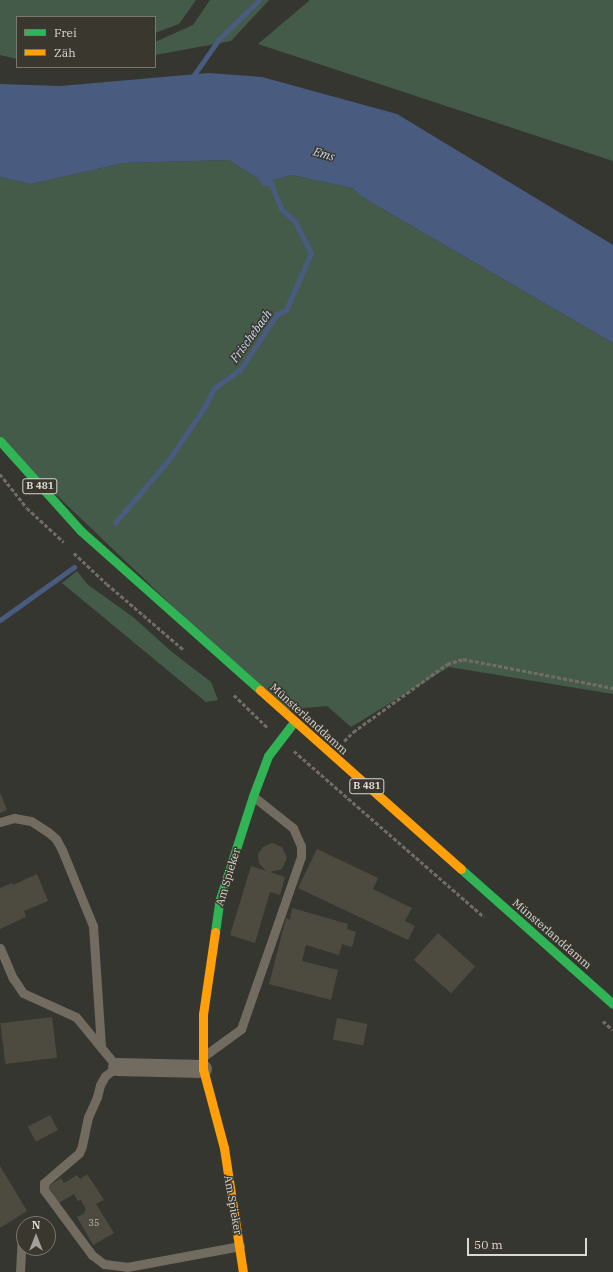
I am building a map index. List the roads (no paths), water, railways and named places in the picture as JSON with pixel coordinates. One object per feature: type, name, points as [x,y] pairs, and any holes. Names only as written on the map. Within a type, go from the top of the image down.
[{"type":"main road","name":"Münsterlanddamm","points":[[0,441],[81,530],[294,722],[613,1004]]},
{"type":"main road","name":"Am Spieker","points":[[243,1272],[224,1148],[203,1063],[203,1014],[219,902],[253,796],[268,756],[294,722]]},
{"type":"street","points":[[117,1067],[203,1063]]},
{"type":"lane","points":[[203,1063],[241,1029],[301,857],[300,846],[293,828],[253,796]]},
{"type":"lane","points":[[0,822],[14,818],[31,821],[56,839],[62,850],[93,926],[101,1048]]},
{"type":"lane","points":[[0,948],[12,978],[23,993],[76,1017],[117,1067],[105,1076],[100,1085],[97,1097],[88,1117],[82,1146],[79,1153],[44,1183],[44,1190],[92,1255],[104,1264],[127,1267],[240,1246]]},
{"type":"lane","points":[[20,1272],[21,1256]]},
{"type":"water","name":"Ems","points":[[209,73],[262,77],[397,114],[613,245],[613,343],[362,197],[352,188],[291,175],[264,183],[229,160],[124,163],[31,184],[0,177],[0,84],[60,86]]},
{"type":"waterway","points":[[191,79],[219,39],[259,0]]},
{"type":"waterway","name":"Frischebach","points":[[115,523],[170,458],[204,408],[214,388],[240,370],[277,314],[286,310],[311,253],[295,221],[281,209],[271,183],[264,183],[261,178]]},
{"type":"waterway","name":"Frischebach","points":[[0,620],[74,567]]}]
